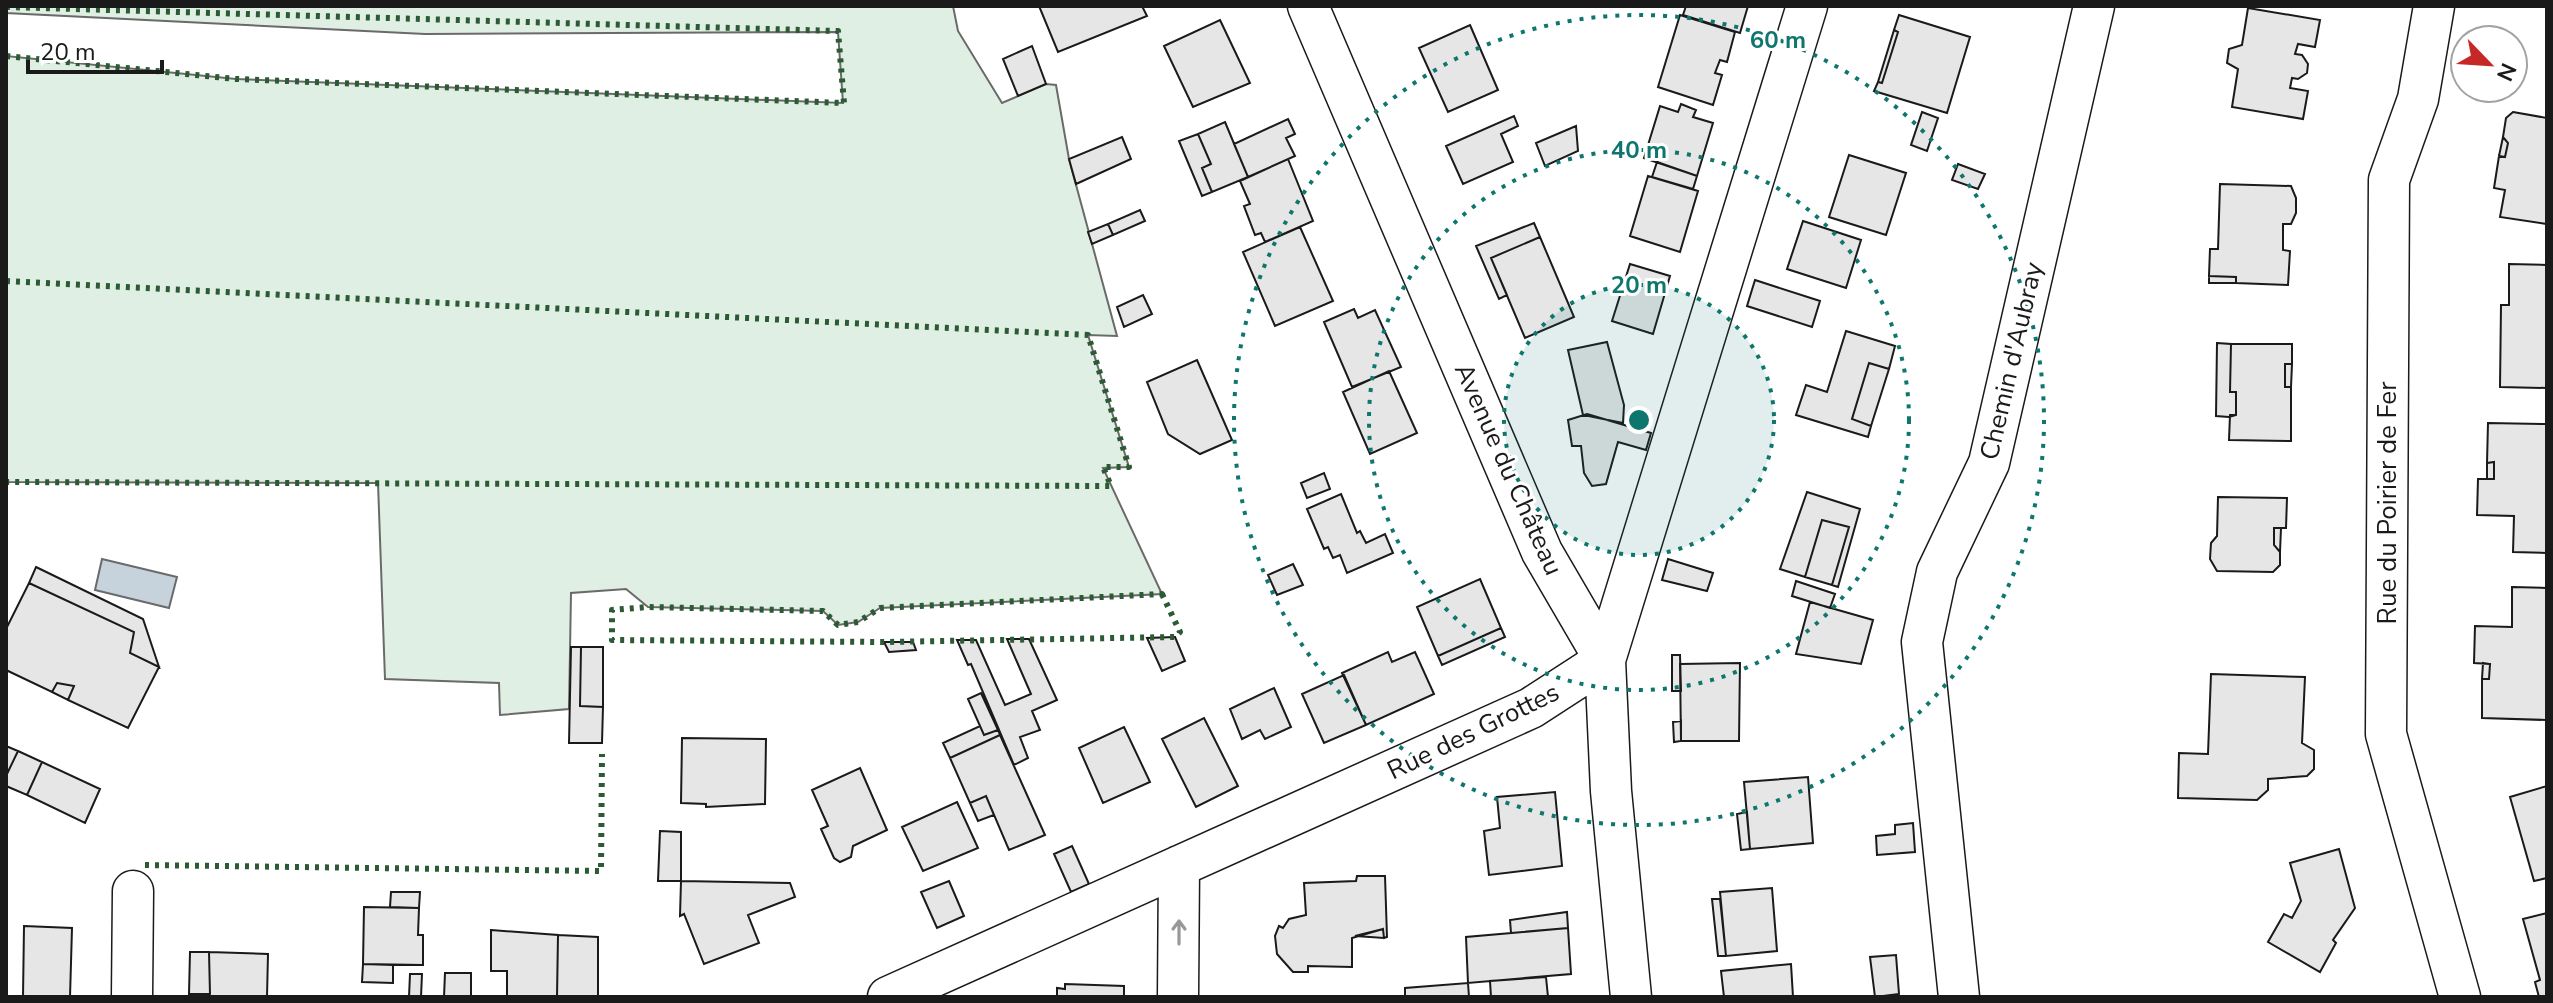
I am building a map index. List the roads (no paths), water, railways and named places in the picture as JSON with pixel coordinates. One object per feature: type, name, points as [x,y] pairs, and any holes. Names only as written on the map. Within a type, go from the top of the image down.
[{"type":"street","name":"Avenue du Château","points":[[1308,6],[1542,552],[1605,660],[1611,791],[1631,997]]},
{"type":"street","points":[[1605,660],[1807,6]]},
{"type":"street","name":"Chemin d'Aubray","points":[[1959,997],[1922,642],[1937,572],[1989,463],[2094,6]]},
{"type":"street","name":"Rue du Poirier de Fer","points":[[2434,6],[2418,99],[2389,180],[2386,734],[2460,997]]},
{"type":"street","name":"Rue des Grottes","points":[[888,997],[1531,708],[1605,660]]},
{"type":"street","points":[[1178,997],[1179,866]]},
{"type":"street","points":[[132,997],[133,891]]}]
